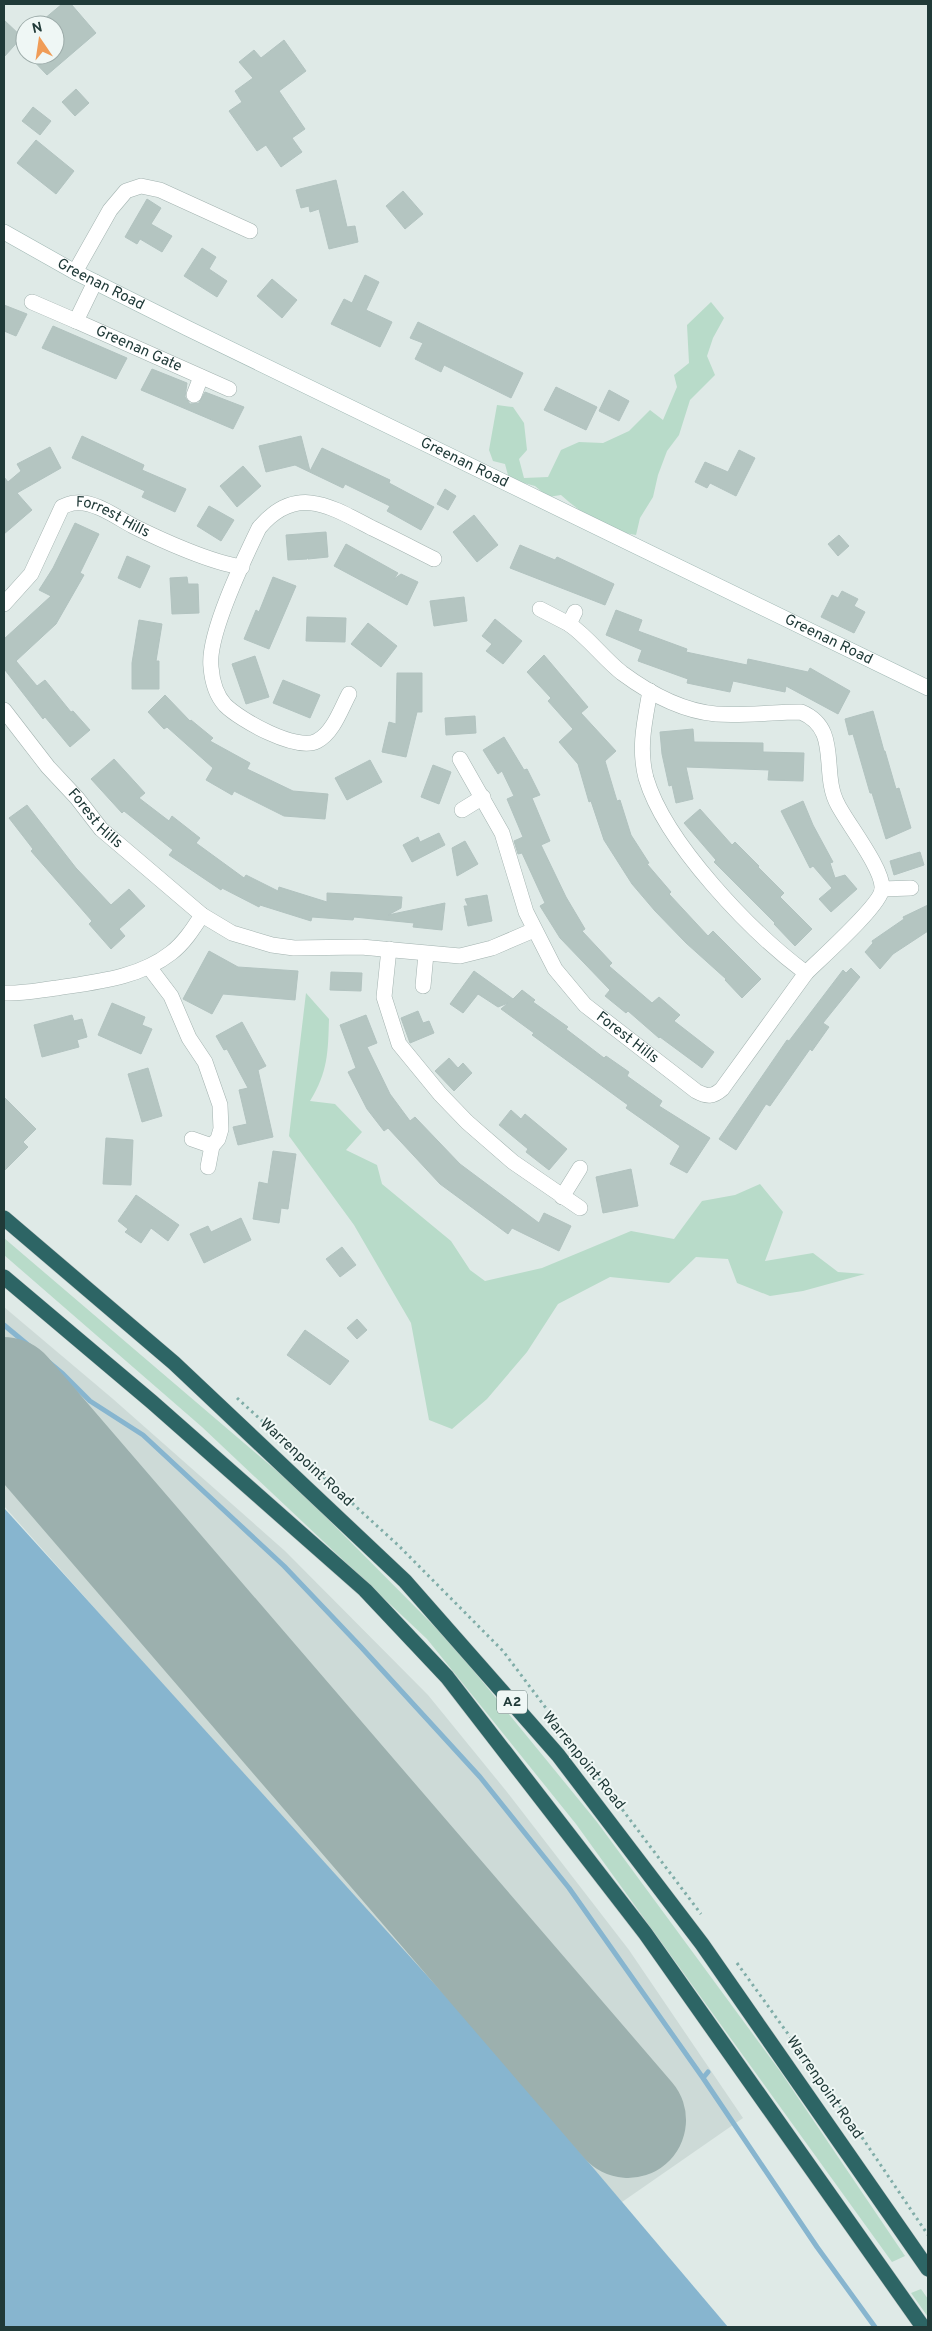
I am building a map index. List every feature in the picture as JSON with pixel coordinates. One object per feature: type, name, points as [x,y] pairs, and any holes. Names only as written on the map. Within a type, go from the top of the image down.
[{"type":"highway","name":"Warrenpoint Road","points":[[4,1218],[174,1363],[398,1574],[526,1718],[558,1755],[702,1944],[928,2269]]},
{"type":"highway","name":"A2","points":[[4,1277],[152,1402],[365,1590],[447,1677],[645,1933],[922,2327]]},
{"type":"street","points":[[75,272],[110,210],[126,191],[141,186],[160,190],[250,231]]},
{"type":"street","name":"Greenan Road","points":[[4,232],[95,282],[928,688]]},
{"type":"street","name":"Greenan Gate","points":[[76,322],[95,282]]},
{"type":"street","name":"Greenan Gate","points":[[32,302],[229,389]]},
{"type":"street","name":"Greenan Gate","points":[[194,394],[201,377]]},
{"type":"street","name":"Forrest Hills","points":[[4,604],[31,574],[62,507],[73,502],[100,509],[149,533],[221,563],[242,567]]},
{"type":"street","points":[[348,694],[328,732],[318,741],[306,745],[292,742],[264,729],[225,705],[217,693],[212,679],[211,650],[219,622],[259,528],[269,517],[289,506],[312,502],[340,510],[434,559]]},
{"type":"street","points":[[540,609],[572,618],[584,634],[616,668],[650,691],[676,704],[701,712],[733,714],[801,712],[813,717],[822,727],[826,740],[832,789],[838,805],[881,878],[882,889],[911,888]]},
{"type":"street","points":[[650,691],[643,727],[643,759],[646,778],[662,813],[694,862],[715,887],[786,958],[806,973]]},
{"type":"street","name":"Forest Hills","points":[[4,710],[48,767],[77,798],[101,829],[202,915],[232,933],[272,945],[294,948],[354,947],[460,956],[492,948],[534,930],[555,969],[585,1005],[696,1091],[706,1096],[714,1095],[722,1089],[806,973],[873,907],[882,889]]},
{"type":"street","points":[[460,759],[502,833],[518,888],[534,930]]},
{"type":"street","points":[[462,810],[483,797]]},
{"type":"street","points":[[4,993],[97,982],[149,967],[170,954],[182,943],[202,915]]},
{"type":"street","points":[[389,950],[384,997],[399,1044],[466,1122],[513,1162],[580,1208]]},
{"type":"street","points":[[423,986],[426,954]]},
{"type":"street","points":[[149,967],[171,996],[189,1038],[204,1062],[216,1091],[220,1105],[221,1129],[218,1139],[212,1146],[208,1167]]},
{"type":"street","points":[[192,1139],[212,1146]]},
{"type":"street","points":[[562,1197],[580,1168]]},
{"type":"shaded area","points":[[4,1307],[113,1399],[285,1551],[428,1695],[507,1792],[629,1950],[743,2118],[622,2202],[4,1506]]},
{"type":"green space","points":[[711,302],[724,318],[713,338],[707,356],[715,375],[690,400],[679,435],[667,451],[658,475],[653,497],[640,518],[636,535],[615,530],[596,521],[561,495],[548,497],[535,486],[509,479],[505,464],[493,461],[489,450],[497,405],[513,407],[524,423],[527,450],[519,459],[524,478],[548,477],[561,450],[579,442],[603,443],[629,431],[650,410],[663,420],[677,387],[674,375],[689,363],[687,325]]},
{"type":"green space","points":[[306,993],[329,1019],[324,1071],[310,1101],[335,1104],[362,1132],[346,1150],[377,1165],[382,1184],[451,1241],[470,1270],[485,1281],[542,1268],[631,1231],[674,1239],[702,1201],[735,1195],[760,1184],[783,1212],[765,1261],[813,1253],[838,1272],[865,1274],[803,1291],[770,1296],[737,1283],[728,1259],[696,1257],[669,1283],[610,1277],[558,1304],[527,1352],[487,1399],[452,1429],[429,1420],[411,1323],[354,1225],[289,1136]]},
{"type":"green space","points":[[4,1238],[298,1489],[451,1643],[597,1822],[780,2071],[905,2256],[892,2262],[576,1824],[427,1639],[202,1427],[4,1255]]},
{"type":"green space","points":[[921,2289],[928,2299],[928,2317],[911,2293]]},
{"type":"water","points":[[4,1508],[479,2033],[728,2327],[4,2327]]},
{"type":"building","points":[[62,4],[71,4],[96,33],[65,60],[65,15],[49,15]]},
{"type":"building","points":[[4,20],[15,30],[15,45],[4,57]]},
{"type":"building","points":[[284,40],[306,71],[279,91],[305,129],[292,138],[302,152],[281,167],[266,145],[257,151],[229,111],[242,102],[235,91],[253,78],[239,62],[254,50],[261,58]]},
{"type":"building","points":[[38,65],[59,65],[47,75]]},
{"type":"building","points":[[76,89],[89,103],[75,116],[62,102]]},
{"type":"building","points":[[33,107],[51,121],[40,135],[22,121]]},
{"type":"building","points":[[36,140],[74,171],[56,194],[17,163]]},
{"type":"building","points":[[336,180],[347,227],[355,226],[358,242],[329,249],[319,209],[310,212],[309,206],[301,208],[296,190]]},
{"type":"building","points":[[403,191],[423,214],[405,229],[386,206]]},
{"type":"building","points":[[147,199],[161,208],[151,224],[172,236],[162,252],[140,239],[137,244],[125,237]]},
{"type":"building","points":[[202,248],[216,257],[209,269],[227,281],[217,297],[184,276]]},
{"type":"building","points":[[365,275],[379,282],[366,310],[392,322],[380,347],[331,324],[344,299],[352,303]]},
{"type":"building","points":[[272,279],[297,300],[282,318],[257,296]]},
{"type":"building","points":[[4,305],[27,314],[16,336],[4,331]]},
{"type":"building","points":[[418,322],[523,373],[511,398],[444,365],[441,372],[415,359],[423,343],[410,338]]},
{"type":"building","points":[[53,326],[127,358],[116,379],[42,348]]},
{"type":"building","points":[[152,369],[187,383],[185,397],[190,404],[199,403],[205,392],[244,407],[233,429],[141,390]]},
{"type":"building","points":[[556,387],[597,407],[586,430],[544,410]]},
{"type":"building","points":[[609,390],[629,401],[619,421],[599,411]]},
{"type":"building","points":[[82,436],[144,465],[142,470],[186,489],[175,512],[142,497],[145,491],[72,458]]},
{"type":"building","points":[[301,436],[310,471],[322,448],[390,480],[389,483],[434,507],[421,530],[387,511],[390,506],[345,484],[343,488],[295,465],[266,472],[259,446]]},
{"type":"building","points":[[50,447],[61,468],[17,493],[32,510],[4,534],[4,477],[8,482],[21,471],[17,464]]},
{"type":"building","points":[[739,450],[755,458],[736,496],[710,483],[707,488],[695,482],[705,462],[728,472]]},
{"type":"building","points":[[243,466],[261,486],[237,507],[220,486]]},
{"type":"building","points":[[445,489],[456,496],[448,510],[437,504]]},
{"type":"building","points":[[209,506],[234,520],[221,541],[197,526]]},
{"type":"building","points":[[474,515],[498,545],[477,562],[453,532]]},
{"type":"building","points":[[75,523],[99,534],[80,573],[84,575],[56,624],[16,661],[37,686],[45,680],[71,712],[73,711],[90,730],[70,747],[45,717],[43,719],[4,671],[4,639],[51,596],[39,590],[53,568]]},
{"type":"building","points":[[326,532],[328,557],[308,559],[308,556],[307,559],[288,560],[286,535]]},
{"type":"building","points":[[839,535],[849,546],[838,556],[828,544]]},
{"type":"building","points":[[346,544],[398,573],[394,579],[401,574],[418,582],[407,605],[334,566]]},
{"type":"building","points":[[520,545],[555,560],[557,557],[614,584],[605,605],[510,568]]},
{"type":"building","points":[[127,556],[150,566],[140,588],[118,578]]},
{"type":"building","points":[[187,577],[188,584],[198,584],[199,613],[172,614],[170,578]]},
{"type":"building","points":[[273,577],[296,586],[269,649],[244,639],[256,610],[259,612]]},
{"type":"building","points":[[842,591],[858,599],[854,606],[865,612],[854,633],[821,617],[832,595],[838,598]]},
{"type":"building","points":[[464,597],[467,621],[434,626],[430,601]]},
{"type":"building","points":[[616,610],[642,620],[638,631],[687,649],[686,652],[747,665],[748,659],[808,672],[810,668],[850,691],[838,714],[786,686],[785,692],[733,681],[730,692],[687,683],[688,679],[638,661],[642,650],[606,635]]},
{"type":"building","points":[[307,617],[346,618],[345,642],[306,641]]},
{"type":"building","points":[[495,619],[522,641],[503,664],[486,651],[492,644],[482,636]]},
{"type":"building","points":[[139,620],[162,624],[156,661],[159,661],[159,689],[132,689],[132,663]]},
{"type":"building","points":[[368,623],[397,646],[381,667],[351,644]]},
{"type":"building","points":[[544,655],[588,707],[581,713],[616,751],[605,761],[617,801],[620,800],[631,835],[649,863],[647,864],[671,892],[669,894],[708,936],[713,931],[761,979],[742,998],[726,979],[686,943],[655,911],[632,884],[604,840],[591,801],[589,802],[578,764],[559,742],[573,729],[548,701],[551,698],[527,672]]},
{"type":"building","points":[[255,656],[269,697],[246,704],[232,664]]},
{"type":"building","points":[[397,673],[422,673],[422,712],[417,712],[406,757],[382,752],[389,722],[396,724]]},
{"type":"building","points":[[283,680],[320,695],[310,718],[273,703]]},
{"type":"building","points":[[165,695],[190,721],[213,738],[210,741],[250,763],[247,769],[293,791],[328,794],[325,819],[284,816],[234,791],[232,795],[206,780],[213,768],[167,727],[164,729],[148,712]]},
{"type":"building","points":[[873,711],[896,789],[899,788],[911,828],[886,839],[853,734],[849,735],[845,719]]},
{"type":"building","points":[[475,716],[476,733],[446,735],[445,718]]},
{"type":"building","points":[[693,729],[694,742],[763,743],[763,752],[804,753],[803,781],[768,780],[769,770],[686,767],[693,799],[676,803],[672,785],[669,786],[662,754],[660,732]]},
{"type":"building","points":[[504,737],[524,770],[527,769],[540,795],[532,798],[550,841],[541,845],[566,897],[585,929],[582,931],[612,963],[609,966],[652,1003],[659,997],[680,1015],[674,1021],[714,1052],[702,1068],[659,1038],[628,1011],[626,1013],[605,996],[610,990],[560,938],[540,906],[545,903],[522,853],[518,854],[514,841],[523,837],[507,799],[514,796],[502,771],[498,774],[483,750]]},
{"type":"building","points":[[114,759],[145,793],[139,798],[169,821],[172,816],[200,838],[196,843],[244,878],[246,875],[278,891],[279,887],[327,902],[327,893],[402,897],[401,908],[388,915],[445,903],[442,930],[413,927],[414,923],[354,917],[353,920],[312,917],[311,921],[260,905],[259,907],[222,888],[221,890],[169,855],[173,850],[124,811],[122,813],[91,779]]},
{"type":"building","points":[[370,760],[382,782],[347,800],[335,778]]},
{"type":"building","points":[[433,765],[451,772],[439,804],[421,797]]},
{"type":"building","points":[[803,801],[813,825],[833,862],[830,863],[835,878],[845,875],[857,889],[831,912],[819,899],[832,888],[813,866],[810,868],[781,811]]},
{"type":"building","points":[[27,805],[76,868],[111,905],[129,889],[145,906],[119,929],[125,936],[111,949],[89,924],[92,921],[31,851],[33,849],[9,818]]},
{"type":"building","points":[[700,809],[732,845],[735,842],[759,866],[784,893],[780,897],[812,929],[795,946],[775,923],[714,862],[716,860],[684,823]]},
{"type":"building","points":[[439,833],[445,845],[412,862],[403,845],[418,837],[420,842]]},
{"type":"building","points":[[465,841],[478,864],[457,876],[452,848]]},
{"type":"building","points":[[920,852],[924,865],[894,875],[890,861]]},
{"type":"building","points":[[487,895],[492,921],[468,926],[464,906],[468,906],[465,899]]},
{"type":"building","points":[[928,905],[928,931],[893,954],[880,969],[865,952],[873,943],[872,941],[904,919],[903,917]]},
{"type":"building","points":[[209,951],[238,967],[298,971],[295,1000],[223,994],[212,1014],[183,999]]},
{"type":"building","points":[[851,968],[860,977],[823,1023],[829,1027],[812,1051],[810,1049],[770,1106],[766,1104],[736,1150],[719,1139],[787,1040],[789,1041],[843,970],[846,973]]},
{"type":"building","points":[[474,971],[513,999],[522,990],[535,1000],[533,1002],[568,1027],[566,1029],[604,1058],[606,1056],[629,1072],[627,1076],[662,1101],[659,1106],[710,1138],[687,1173],[670,1164],[680,1146],[626,1108],[628,1105],[532,1035],[534,1033],[501,1009],[508,1003],[498,1007],[478,994],[463,1013],[450,1004]]},
{"type":"building","points":[[331,972],[362,973],[361,991],[330,990]]},
{"type":"building","points":[[112,1003],[145,1017],[142,1025],[152,1029],[141,1054],[98,1035]]},
{"type":"building","points":[[418,1011],[423,1023],[429,1021],[434,1033],[410,1043],[401,1018]]},
{"type":"building","points":[[72,1015],[74,1021],[82,1019],[87,1037],[77,1040],[79,1047],[42,1057],[34,1025]]},
{"type":"building","points":[[366,1015],[377,1043],[367,1047],[390,1094],[410,1121],[415,1117],[460,1164],[539,1223],[544,1213],[571,1226],[559,1251],[512,1228],[508,1234],[440,1184],[388,1128],[384,1131],[367,1109],[348,1072],[356,1068],[340,1025]]},
{"type":"building","points":[[242,1022],[266,1066],[258,1070],[273,1137],[238,1145],[233,1127],[247,1124],[239,1090],[248,1088],[227,1049],[224,1050],[216,1036]]},
{"type":"building","points":[[449,1058],[458,1068],[463,1063],[472,1073],[454,1091],[435,1071]]},
{"type":"building","points":[[148,1068],[162,1116],[142,1122],[128,1074]]},
{"type":"building","points":[[4,1097],[36,1129],[23,1142],[28,1147],[4,1171]]},
{"type":"building","points":[[511,1110],[521,1119],[525,1114],[567,1149],[549,1170],[526,1152],[528,1149],[499,1125]]},
{"type":"building","points":[[106,1138],[133,1140],[131,1185],[103,1184]]},
{"type":"building","points":[[273,1151],[296,1154],[288,1209],[281,1208],[279,1223],[253,1219],[259,1182],[268,1184]]},
{"type":"building","points":[[631,1169],[638,1206],[603,1213],[596,1177]]},
{"type":"building","points":[[136,1195],[179,1225],[168,1241],[151,1228],[141,1243],[125,1232],[128,1229],[118,1221]]},
{"type":"building","points":[[241,1218],[251,1240],[204,1263],[190,1234],[208,1226],[211,1232]]},
{"type":"building","points":[[342,1247],[356,1265],[340,1277],[326,1259]]},
{"type":"building","points":[[357,1319],[367,1330],[357,1339],[347,1328]]},
{"type":"building","points":[[305,1330],[349,1361],[330,1385],[287,1355]]},
{"type":"waterway","points":[[4,1325],[63,1374],[90,1401],[143,1435],[284,1566],[361,1647],[480,1777],[569,1888],[703,2078]]},
{"type":"waterway","points":[[708,2072],[703,2078],[817,2247],[875,2327]]},
{"type":"runway","points":[[4,1395],[628,2120]]}]
